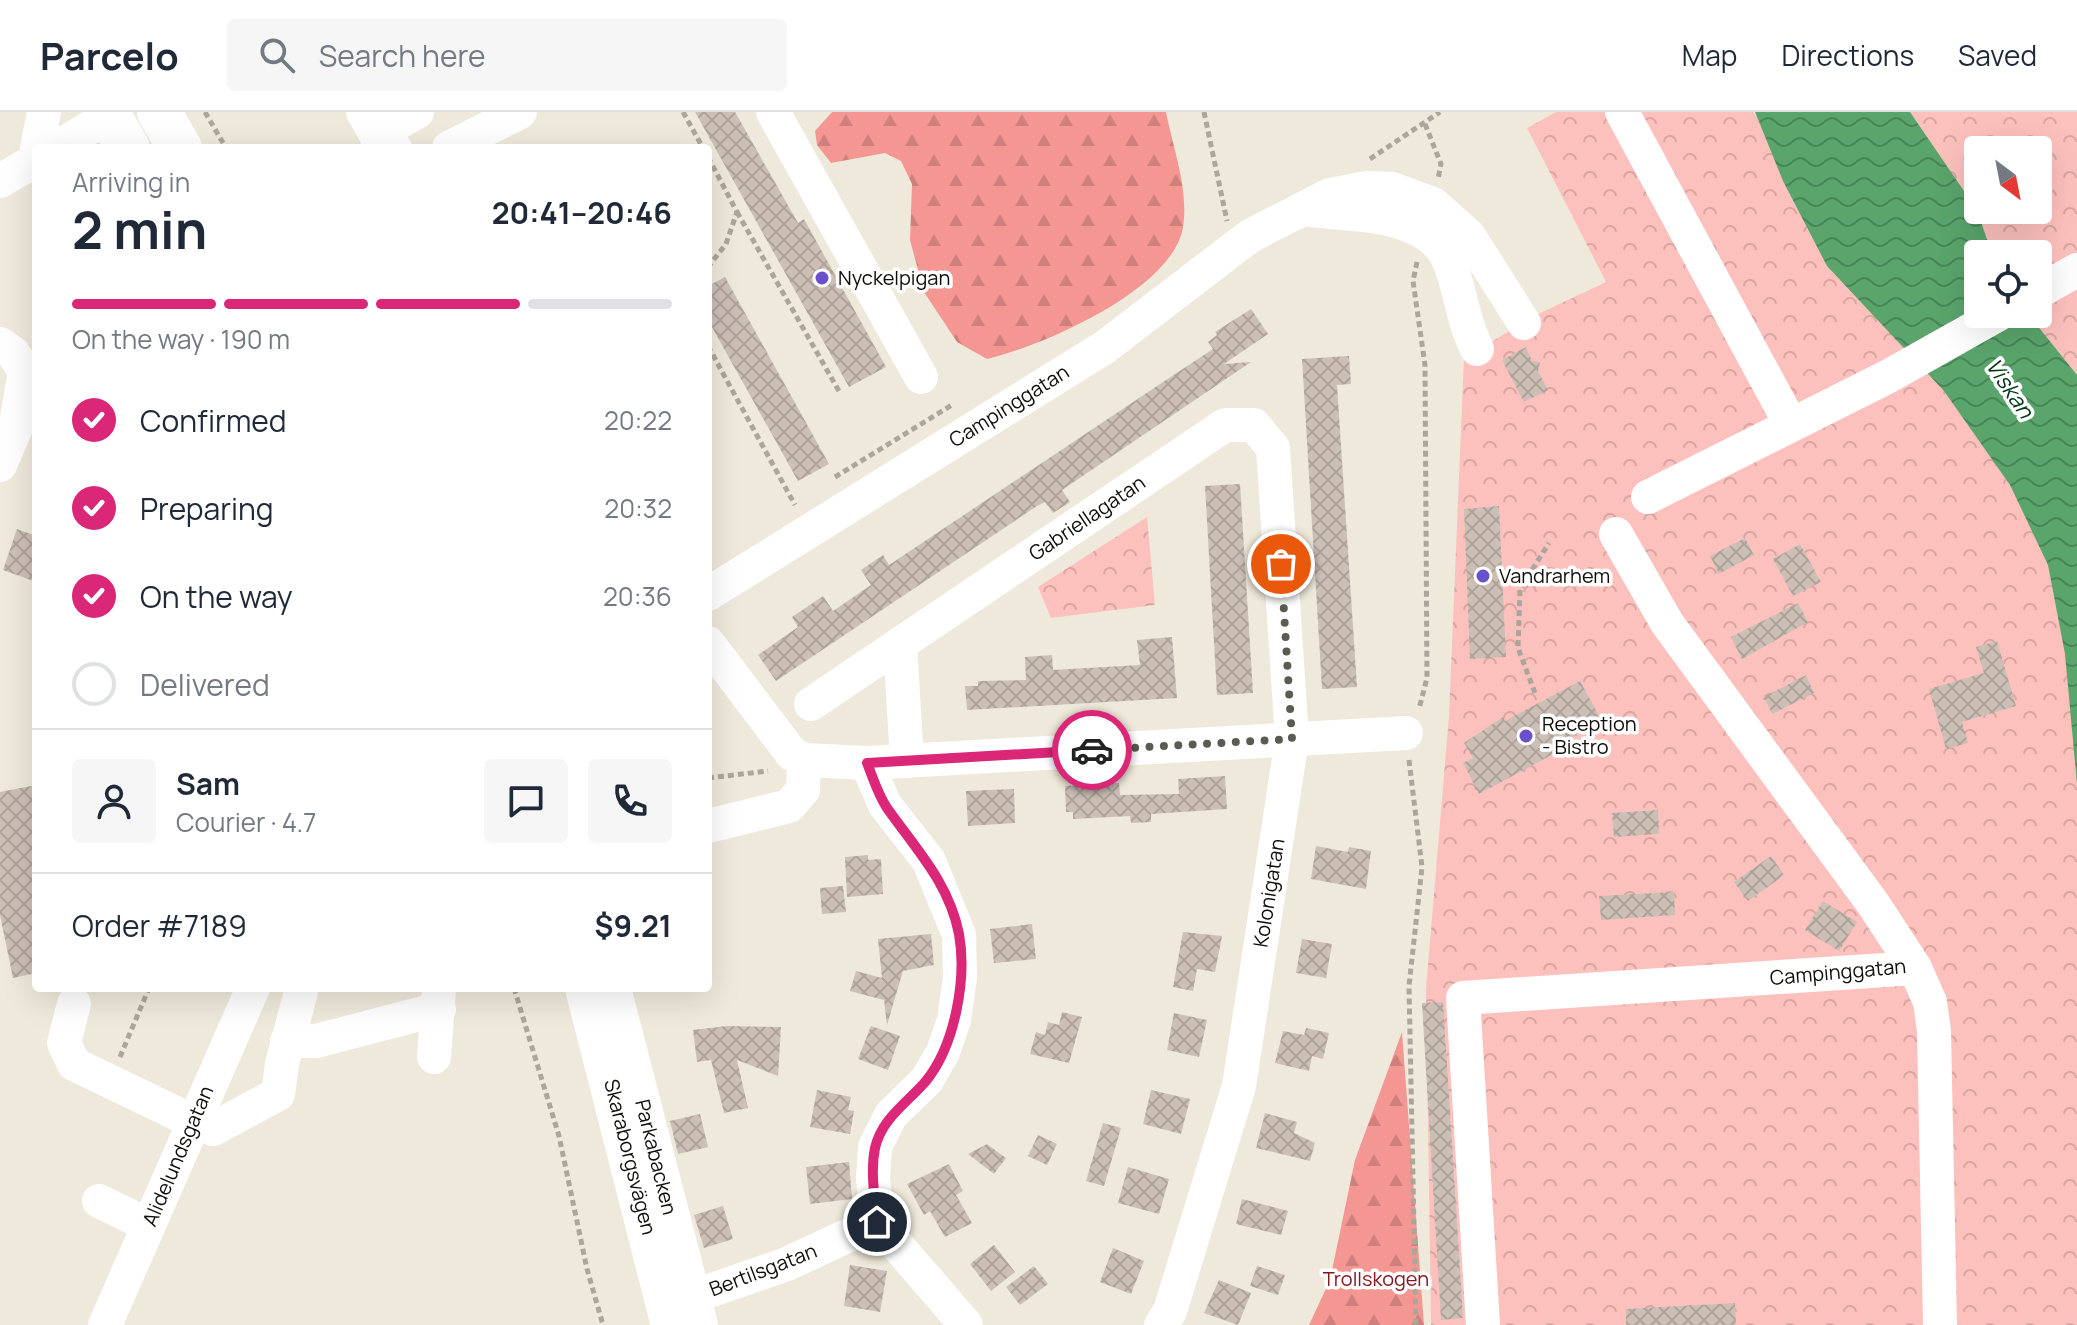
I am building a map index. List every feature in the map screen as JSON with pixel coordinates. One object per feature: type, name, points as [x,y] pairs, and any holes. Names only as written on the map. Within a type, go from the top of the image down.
[{"type":"main road","points":[[159,112],[178,144]]},
{"type":"main road","name":"Skaraborgsvägen","points":[[559,992],[642,1325]]},
{"type":"main road","name":"Skaraborgsvägen","points":[[588,992],[689,1316]]},
{"type":"street","points":[[38,144],[44,112]]},
{"type":"street","points":[[378,132],[417,112]]},
{"type":"street","points":[[457,144],[520,112]]},
{"type":"street","points":[[773,112],[921,377]]},
{"type":"street","points":[[1622,112],[1790,423]]},
{"type":"street","points":[[65,144],[105,125]]},
{"type":"street","points":[[1,181],[32,162]]},
{"type":"street","name":"Campinggatan","points":[[712,592],[1105,347],[1250,236],[1330,195],[1367,188],[1392,189],[1428,218],[1469,236],[1524,323]]},
{"type":"street","points":[[1428,218],[1448,258],[1465,325],[1477,349]]},
{"type":"street","points":[[2052,284],[2077,270]]},
{"type":"street","points":[[1648,497],[1790,423],[1889,376],[1974,328]]},
{"type":"street","points":[[0,465],[15,430],[15,353]]},
{"type":"street","name":"Gabriellagatan","points":[[811,704],[1225,425],[1254,425],[1273,448]]},
{"type":"street","name":"Kolonigatan","points":[[1161,1325],[1170,1311],[1239,1086],[1292,739],[1273,448]]},
{"type":"street","name":"Campinggatan","points":[[1483,1325],[1463,998],[1915,968],[1874,905],[1667,623],[1616,534]]},
{"type":"street","points":[[900,644],[907,761]]},
{"type":"street","points":[[712,648],[779,740],[804,760],[867,763],[1406,733]]},
{"type":"street","points":[[712,825],[789,806],[803,790],[804,760]]},
{"type":"street","points":[[867,763],[885,805],[929,861],[959,935],[960,977],[954,1020],[943,1052],[927,1080],[891,1115],[875,1147],[873,1178],[877,1222],[966,1325]]},
{"type":"street","points":[[1915,968],[1930,1002],[1934,1031],[1940,1325]]},
{"type":"street","name":"Alidelundsgatan","points":[[105,1325],[148,1225],[203,1125],[244,992]]},
{"type":"street","points":[[74,1004],[64,1043],[74,1064],[203,1125],[278,1094],[287,1041],[301,992]]},
{"type":"street","name":"Parkabacken","points":[[615,992],[689,1316]]},
{"type":"street","points":[[287,1041],[316,1041],[439,999],[434,1057]]},
{"type":"street","points":[[99,1201],[148,1225]]},
{"type":"street","name":"Bertilsgatan","points":[[689,1316],[787,1264],[877,1222]]},
{"type":"path","points":[[205,112],[224,144]]},
{"type":"path","points":[[683,112],[701,144]]},
{"type":"path","points":[[1204,112],[1229,229]]},
{"type":"path","points":[[1416,1325],[1409,986],[1422,867],[1406,733],[1422,705],[1427,678],[1425,365],[1413,281],[1441,164],[1425,124]]},
{"type":"path","points":[[712,165],[840,393]]},
{"type":"path","points":[[712,262],[726,244],[737,212]]},
{"type":"path","points":[[712,353],[795,505]]},
{"type":"path","points":[[821,487],[939,410],[964,400]]},
{"type":"path","points":[[785,512],[808,496]]},
{"type":"path","points":[[1535,693],[1518,648],[1520,589],[1549,543]]},
{"type":"path","points":[[712,778],[760,773],[804,760]]},
{"type":"path","points":[[515,992],[559,1136],[587,1269],[603,1325]]},
{"type":"green space","points":[[832,112],[1166,112],[1182,184],[1183,227],[1174,250],[1156,272],[1131,293],[1071,328],[987,359],[957,342],[924,292],[910,240],[912,184],[901,161],[885,153],[831,163],[817,145],[815,131]]},
{"type":"green space","points":[[1556,112],[1753,112],[1756,116],[1762,112],[2077,112],[2077,1325],[1431,1325],[1426,989],[1449,716],[1464,358],[1536,315],[1606,282],[1527,128]]},
{"type":"green space","points":[[1147,517],[1155,605],[1051,618],[1038,587]]},
{"type":"green space","name":"Trollskogen","points":[[1402,1032],[1424,1325],[1309,1325],[1330,1280],[1355,1160]]},
{"type":"water","name":"Viskan","points":[[1755,112],[1910,112],[1964,191],[1964,224],[1982,224],[1987,240],[1964,240],[1964,328],[2039,328],[2077,375],[2077,784],[2065,654],[2048,565],[2010,485],[1944,391],[1827,266],[1783,181]]},
{"type":"building","points":[[695,112],[735,112],[798,223],[804,219],[886,367],[849,387]]},
{"type":"building","points":[[725,277],[829,464],[798,481],[712,327],[712,284]]},
{"type":"building","points":[[1251,309],[1268,334],[1224,364],[1251,362],[1062,490],[1070,502],[1053,513],[1045,502],[1037,506],[776,681],[758,655],[798,627],[792,617],[823,596],[833,611],[871,585],[861,570],[883,555],[889,565],[1213,349],[1208,342],[1217,335],[1215,332]]},
{"type":"building","points":[[1526,347],[1532,361],[1540,362],[1538,371],[1548,390],[1524,402],[1502,360]]},
{"type":"building","points":[[1349,356],[1351,384],[1337,385],[1357,687],[1322,689],[1302,359]]},
{"type":"building","points":[[1240,484],[1253,693],[1217,695],[1205,486]]},
{"type":"building","name":"Vandrarhem","points":[[1499,506],[1506,657],[1470,659],[1464,509]]},
{"type":"building","points":[[17,529],[32,535],[32,581],[3,570]]},
{"type":"building","points":[[1745,538],[1754,555],[1719,574],[1710,556]]},
{"type":"building","points":[[1800,544],[1821,582],[1793,596],[1773,559]]},
{"type":"building","points":[[1798,603],[1808,622],[1742,659],[1731,637]]},
{"type":"building","points":[[1172,637],[1177,698],[967,710],[965,686],[978,686],[978,681],[1026,680],[1025,657],[1052,655],[1053,670],[1140,665],[1137,640]]},
{"type":"building","points":[[1997,641],[2016,706],[1962,722],[1968,743],[1946,749],[1929,689],[1984,673],[1976,647]]},
{"type":"building","points":[[1806,675],[1814,693],[1772,714],[1764,697]]},
{"type":"building","name":"Reception - Bistro","points":[[1580,681],[1602,721],[1567,740],[1570,745],[1479,794],[1463,763],[1473,758],[1464,743],[1503,717],[1505,721]]},
{"type":"building","points":[[1225,776],[1227,809],[1151,814],[1151,822],[1131,823],[1130,816],[1073,819],[1073,812],[1066,812],[1065,786],[1119,783],[1120,795],[1179,794],[1178,779]]},
{"type":"building","points":[[32,786],[32,974],[13,978],[0,915],[0,792]]},
{"type":"building","points":[[1014,789],[1015,823],[968,826],[966,791]]},
{"type":"building","points":[[1658,810],[1659,834],[1614,837],[1612,813]]},
{"type":"building","points":[[1316,846],[1348,852],[1349,847],[1371,851],[1366,889],[1311,879]]},
{"type":"building","points":[[868,855],[868,860],[881,859],[883,894],[847,897],[845,857]]},
{"type":"building","points":[[1771,856],[1784,875],[1748,901],[1734,882]]},
{"type":"building","points":[[843,886],[846,912],[822,914],[820,888]]},
{"type":"building","points":[[1674,892],[1675,915],[1601,920],[1599,896]]},
{"type":"building","points":[[1823,901],[1857,922],[1839,951],[1805,930]]},
{"type":"building","points":[[1032,924],[1036,959],[994,963],[990,929]]},
{"type":"building","points":[[1183,932],[1222,936],[1215,972],[1197,969],[1193,991],[1173,987]]},
{"type":"building","points":[[931,934],[934,965],[903,971],[887,1025],[884,1000],[850,991],[856,971],[882,978],[878,939]]},
{"type":"building","points":[[1302,939],[1332,944],[1326,978],[1296,973]]},
{"type":"building","points":[[1443,1002],[1463,1318],[1441,1320],[1422,1003]]},
{"type":"building","points":[[1062,1012],[1082,1017],[1069,1063],[1030,1054],[1036,1032],[1045,1035],[1048,1022],[1059,1025]]},
{"type":"building","points":[[1174,1013],[1207,1020],[1199,1057],[1167,1050]]},
{"type":"building","points":[[727,1026],[781,1027],[778,1076],[737,1060],[748,1108],[724,1113],[711,1060],[697,1062],[693,1030]]},
{"type":"building","points":[[871,1026],[900,1036],[888,1070],[858,1059]]},
{"type":"building","points":[[1306,1028],[1329,1033],[1323,1059],[1312,1056],[1309,1071],[1275,1063],[1283,1031],[1304,1035]]},
{"type":"building","points":[[817,1090],[851,1097],[848,1110],[854,1111],[850,1134],[810,1127]]},
{"type":"building","points":[[1151,1090],[1190,1099],[1181,1134],[1143,1124]]},
{"type":"building","points":[[1265,1113],[1297,1122],[1294,1133],[1315,1143],[1310,1161],[1256,1148]]},
{"type":"building","points":[[700,1114],[708,1147],[678,1154],[670,1121]]},
{"type":"building","points":[[1103,1123],[1121,1128],[1104,1186],[1086,1181]]},
{"type":"building","points":[[1038,1135],[1057,1144],[1047,1165],[1028,1156]]},
{"type":"building","points":[[987,1144],[1006,1158],[994,1174],[968,1154]]},
{"type":"building","points":[[849,1162],[852,1199],[810,1204],[806,1167]]},
{"type":"building","points":[[949,1164],[963,1191],[956,1195],[972,1223],[945,1237],[930,1211],[924,1215],[907,1184]]},
{"type":"building","points":[[1128,1167],[1169,1179],[1159,1214],[1118,1203]]},
{"type":"building","points":[[1242,1199],[1288,1211],[1281,1235],[1236,1224]]},
{"type":"building","points":[[723,1206],[733,1239],[704,1248],[694,1215]]},
{"type":"building","points":[[994,1245],[1015,1272],[991,1291],[970,1264]]},
{"type":"building","points":[[1113,1248],[1144,1261],[1131,1294],[1100,1282]]},
{"type":"building","points":[[850,1265],[887,1271],[880,1312],[844,1306]]},
{"type":"building","points":[[1034,1266],[1048,1284],[1020,1305],[1006,1287]]},
{"type":"building","points":[[1257,1266],[1285,1275],[1278,1295],[1250,1286]]},
{"type":"building","points":[[1219,1280],[1251,1293],[1238,1325],[1204,1313]]},
{"type":"building","points":[[1735,1303],[1736,1325],[1626,1325],[1626,1309]]},
{"type":"way so far","points":[[1092,750],[1292,739],[1281,564]]},
{"type":"place","name":"Nyckelpigan","points":[[822,278]]},
{"type":"place","name":"Vandrarhem","points":[[1483,576]]},
{"type":"place","name":"Reception - Bistro","points":[[1526,736]]},
{"type":"route","points":[[877,1222],[873,1178],[875,1147],[891,1115],[927,1080],[943,1052],[954,1020],[960,977],[959,935],[946,897],[929,861],[885,805],[867,763],[1092,750]]}]
